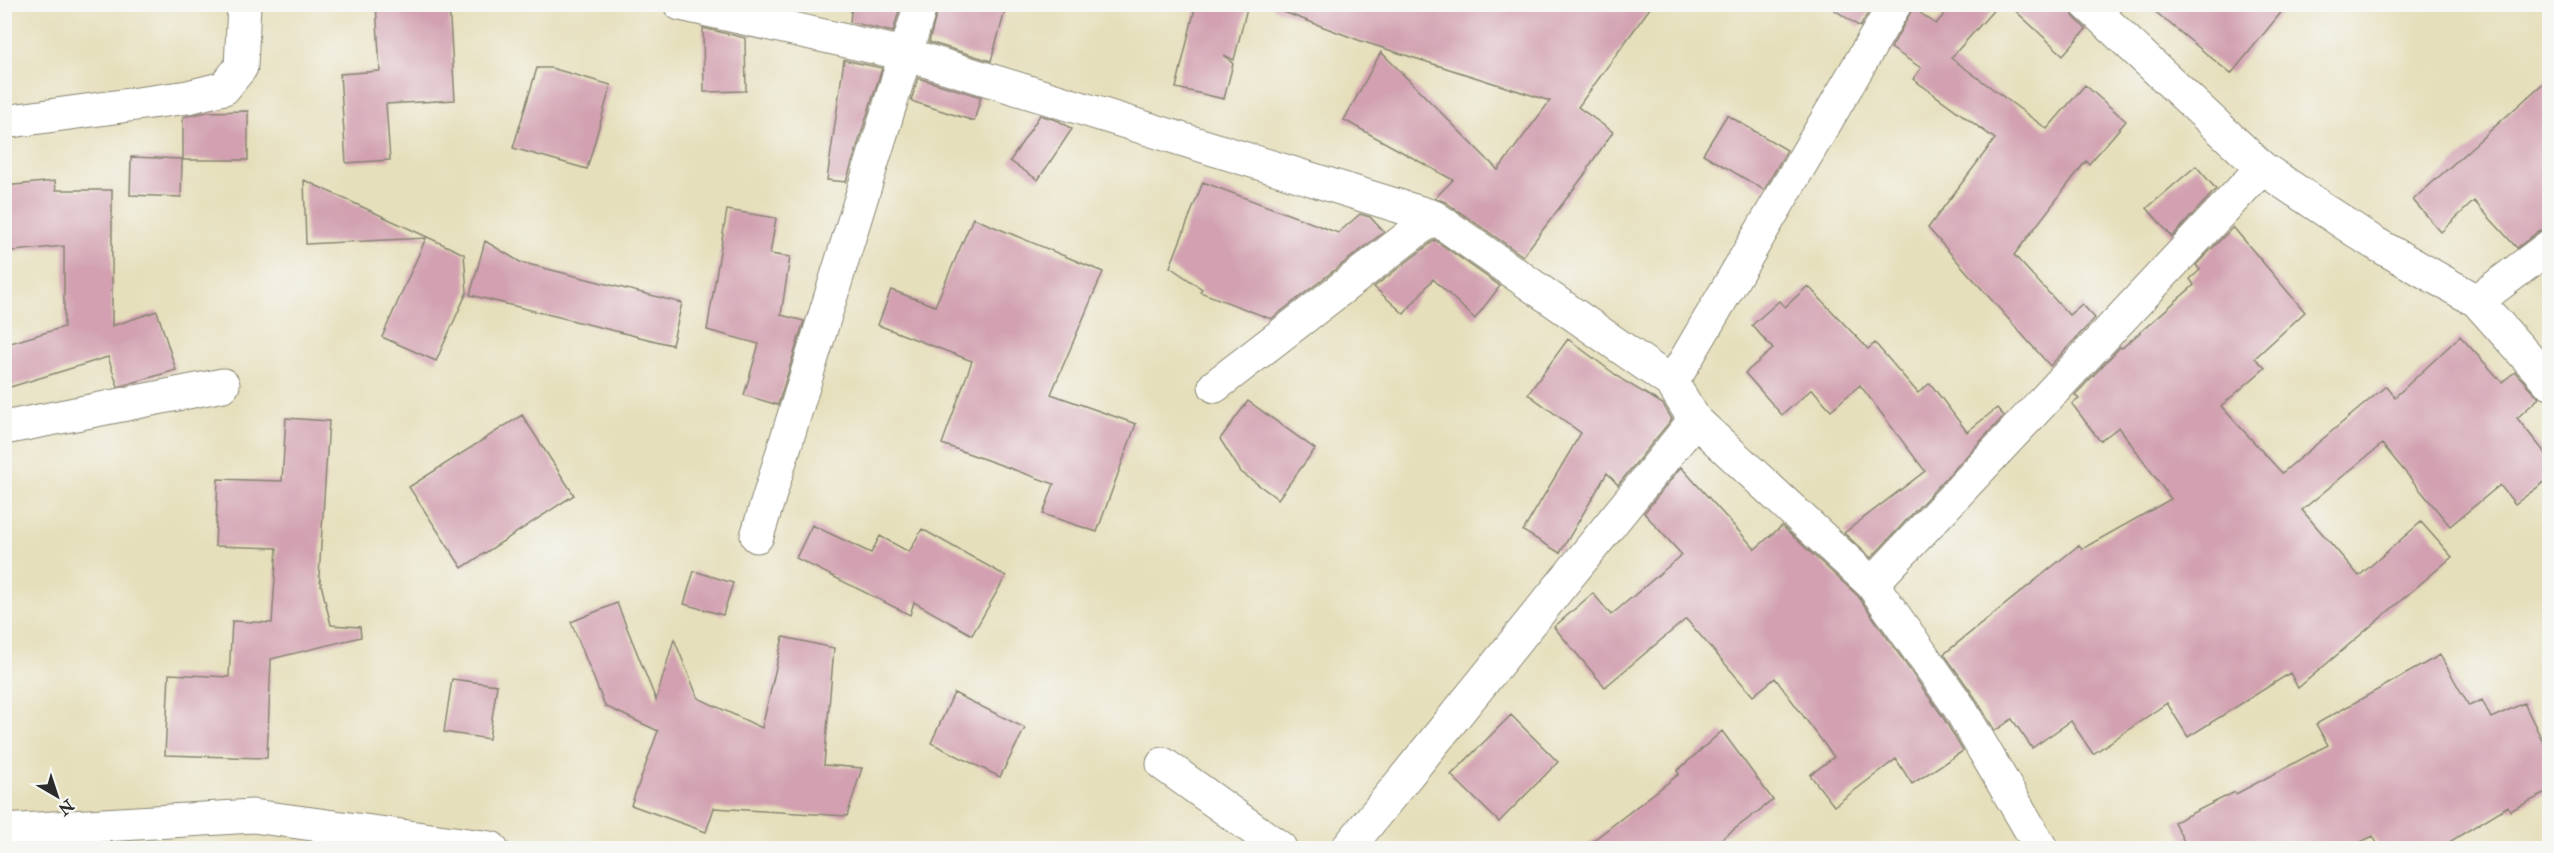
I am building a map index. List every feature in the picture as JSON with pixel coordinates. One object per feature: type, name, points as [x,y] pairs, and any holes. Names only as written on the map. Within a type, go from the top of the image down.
[{"type":"street","points":[[4,122],[188,98],[224,88],[241,67],[244,4]]},
{"type":"street","points":[[680,4],[905,54],[1434,217],[1672,383],[1695,420],[1872,584],[1959,707],[2038,848]]},
{"type":"street","points":[[757,536],[921,4]]},
{"type":"street","points":[[1672,383],[1895,4]]},
{"type":"street","points":[[2087,4],[2262,168],[2372,241],[2477,301],[2550,383]]},
{"type":"street","points":[[1872,584],[2262,168]]},
{"type":"street","points":[[1215,386],[1434,217]]},
{"type":"street","points":[[2477,301],[2550,246]]},
{"type":"street","points":[[4,428],[223,385]]},
{"type":"street","points":[[1348,849],[1695,420]]},
{"type":"street","points":[[1163,764],[1280,849]]},
{"type":"street","points":[[4,831],[253,816],[491,849]]},
{"type":"building","points":[[376,4],[449,4],[455,100],[386,104],[390,160],[346,163],[340,74],[380,71]]},
{"type":"building","points":[[852,4],[901,4],[893,32],[850,22]]},
{"type":"building","points":[[939,4],[979,4],[1005,11],[991,61],[929,42]]},
{"type":"building","points":[[1196,4],[1248,4],[1234,60],[1224,55],[1233,64],[1224,99],[1176,88]]},
{"type":"building","points":[[1274,4],[1653,4],[1578,107],[1613,132],[1588,170],[1523,256],[1445,202],[1435,198],[1453,180],[1344,120],[1381,52],[1498,170],[1550,101],[1361,41],[1273,8]]},
{"type":"building","points":[[1826,4],[1873,4],[1860,27]]},
{"type":"building","points":[[1953,4],[1999,4],[1951,58],[2047,129],[2085,85],[2126,121],[2089,164],[2086,161],[2014,255],[2069,315],[2082,304],[2095,318],[2050,366],[1928,228],[1995,139],[1913,79],[1921,68],[1891,48],[1913,8],[1936,24]]},
{"type":"building","points":[[2008,4],[2069,4],[2074,17],[2086,29],[2063,55]]},
{"type":"building","points":[[2146,4],[2288,4],[2231,74]]},
{"type":"building","points":[[703,28],[745,38],[746,91],[704,92]]},
{"type":"building","points":[[844,60],[882,68],[846,182],[827,180]]},
{"type":"building","points":[[537,68],[551,68],[611,85],[587,169],[513,148]]},
{"type":"building","points":[[2550,77],[2550,228],[2539,231],[2517,248],[2474,201],[2441,232],[2413,200]]},
{"type":"building","points":[[918,78],[981,97],[974,121],[911,101]]},
{"type":"building","points":[[248,111],[248,160],[183,160],[183,117],[207,112]]},
{"type":"building","points":[[1040,115],[1059,121],[1072,129],[1038,180],[1010,161]]},
{"type":"building","points":[[1727,115],[1787,150],[1764,190],[1703,154]]},
{"type":"building","points":[[131,157],[182,159],[181,197],[130,195]]},
{"type":"building","points":[[2196,166],[2216,189],[2172,237],[2147,208]]},
{"type":"building","points":[[304,180],[464,254],[467,292],[436,361],[382,337],[426,238],[306,244]]},
{"type":"building","points":[[55,181],[56,190],[112,190],[112,326],[157,311],[176,370],[118,387],[108,357],[4,389],[4,345],[64,327],[64,246],[4,252],[4,186]]},
{"type":"building","points":[[1203,182],[1338,233],[1360,214],[1370,217],[1384,232],[1271,319],[1200,292],[1202,289],[1170,267]]},
{"type":"building","points":[[727,210],[776,218],[770,254],[790,257],[781,315],[804,321],[778,405],[744,395],[759,344],[707,330]]},
{"type":"building","points":[[973,218],[1103,272],[1051,394],[1136,424],[1097,532],[1043,514],[1054,484],[942,444],[972,361],[878,325],[891,290],[935,306]]},
{"type":"building","points":[[2233,227],[2305,312],[2255,358],[2265,368],[2221,406],[2282,473],[2386,386],[2395,397],[2460,336],[2502,382],[2515,372],[2539,398],[2517,418],[2550,459],[2550,478],[2515,504],[2500,485],[2450,526],[2382,444],[2302,510],[2359,576],[2421,522],[2452,557],[2298,688],[2290,673],[2188,737],[2167,703],[2093,754],[2071,721],[2032,748],[2012,719],[1995,731],[1974,696],[1944,654],[2079,545],[2082,549],[2171,499],[2119,427],[2100,441],[2072,404],[2079,399],[2075,395],[2120,347],[2122,348],[2194,285],[2190,279],[2200,270],[2196,265]]},
{"type":"building","points":[[1435,240],[1500,286],[1475,319],[1433,279],[1404,314],[1374,287]]},
{"type":"building","points":[[485,241],[520,262],[682,303],[672,345],[470,295]]},
{"type":"building","points":[[1808,286],[1868,349],[1875,343],[1918,393],[1930,383],[1967,432],[1997,408],[2004,416],[1871,558],[1844,533],[1925,471],[1860,385],[1831,410],[1812,389],[1782,415],[1745,373],[1773,349],[1752,325],[1779,301],[1785,307]]},
{"type":"building","points":[[1568,339],[1624,381],[1663,404],[1672,419],[1618,485],[1607,473],[1560,553],[1523,531],[1581,433],[1528,394]]},
{"type":"building","points":[[1248,401],[1315,449],[1278,499],[1241,472],[1220,439]]},
{"type":"building","points":[[522,415],[574,495],[462,568],[409,487]]},
{"type":"building","points":[[286,418],[329,421],[319,576],[331,625],[360,627],[361,637],[271,659],[267,758],[165,755],[169,674],[229,677],[232,621],[272,623],[277,548],[215,546],[218,479],[282,481]]},
{"type":"building","points":[[1681,467],[1755,549],[1782,526],[1858,596],[1943,717],[1963,751],[1912,784],[1896,759],[1834,806],[1810,775],[1834,757],[1775,678],[1753,696],[1686,619],[1605,687],[1554,627],[1593,593],[1611,615],[1682,555],[1644,513]]},
{"type":"building","points":[[812,525],[871,553],[880,536],[909,552],[922,529],[1006,576],[972,635],[914,602],[910,615],[796,558]]},
{"type":"building","points":[[694,571],[733,583],[723,615],[684,604]]},
{"type":"building","points":[[617,603],[656,700],[674,639],[698,698],[762,728],[783,637],[834,648],[824,765],[862,768],[847,816],[714,808],[706,832],[631,805],[658,731],[605,706],[571,622]]},
{"type":"building","points":[[2440,655],[2469,706],[2482,700],[2491,718],[2524,703],[2550,756],[2550,791],[2510,811],[2508,806],[2438,849],[2380,849],[2373,836],[2346,849],[2188,849],[2174,822],[2235,792],[2236,794],[2328,745],[2316,724]]},
{"type":"building","points":[[452,679],[497,685],[489,739],[444,732]]},
{"type":"building","points":[[954,693],[1025,728],[1000,777],[931,743]]},
{"type":"building","points":[[1511,715],[1558,762],[1499,822],[1451,775]]},
{"type":"building","points":[[1722,731],[1773,800],[1708,849],[1582,849],[1679,774],[1677,771]]}]
